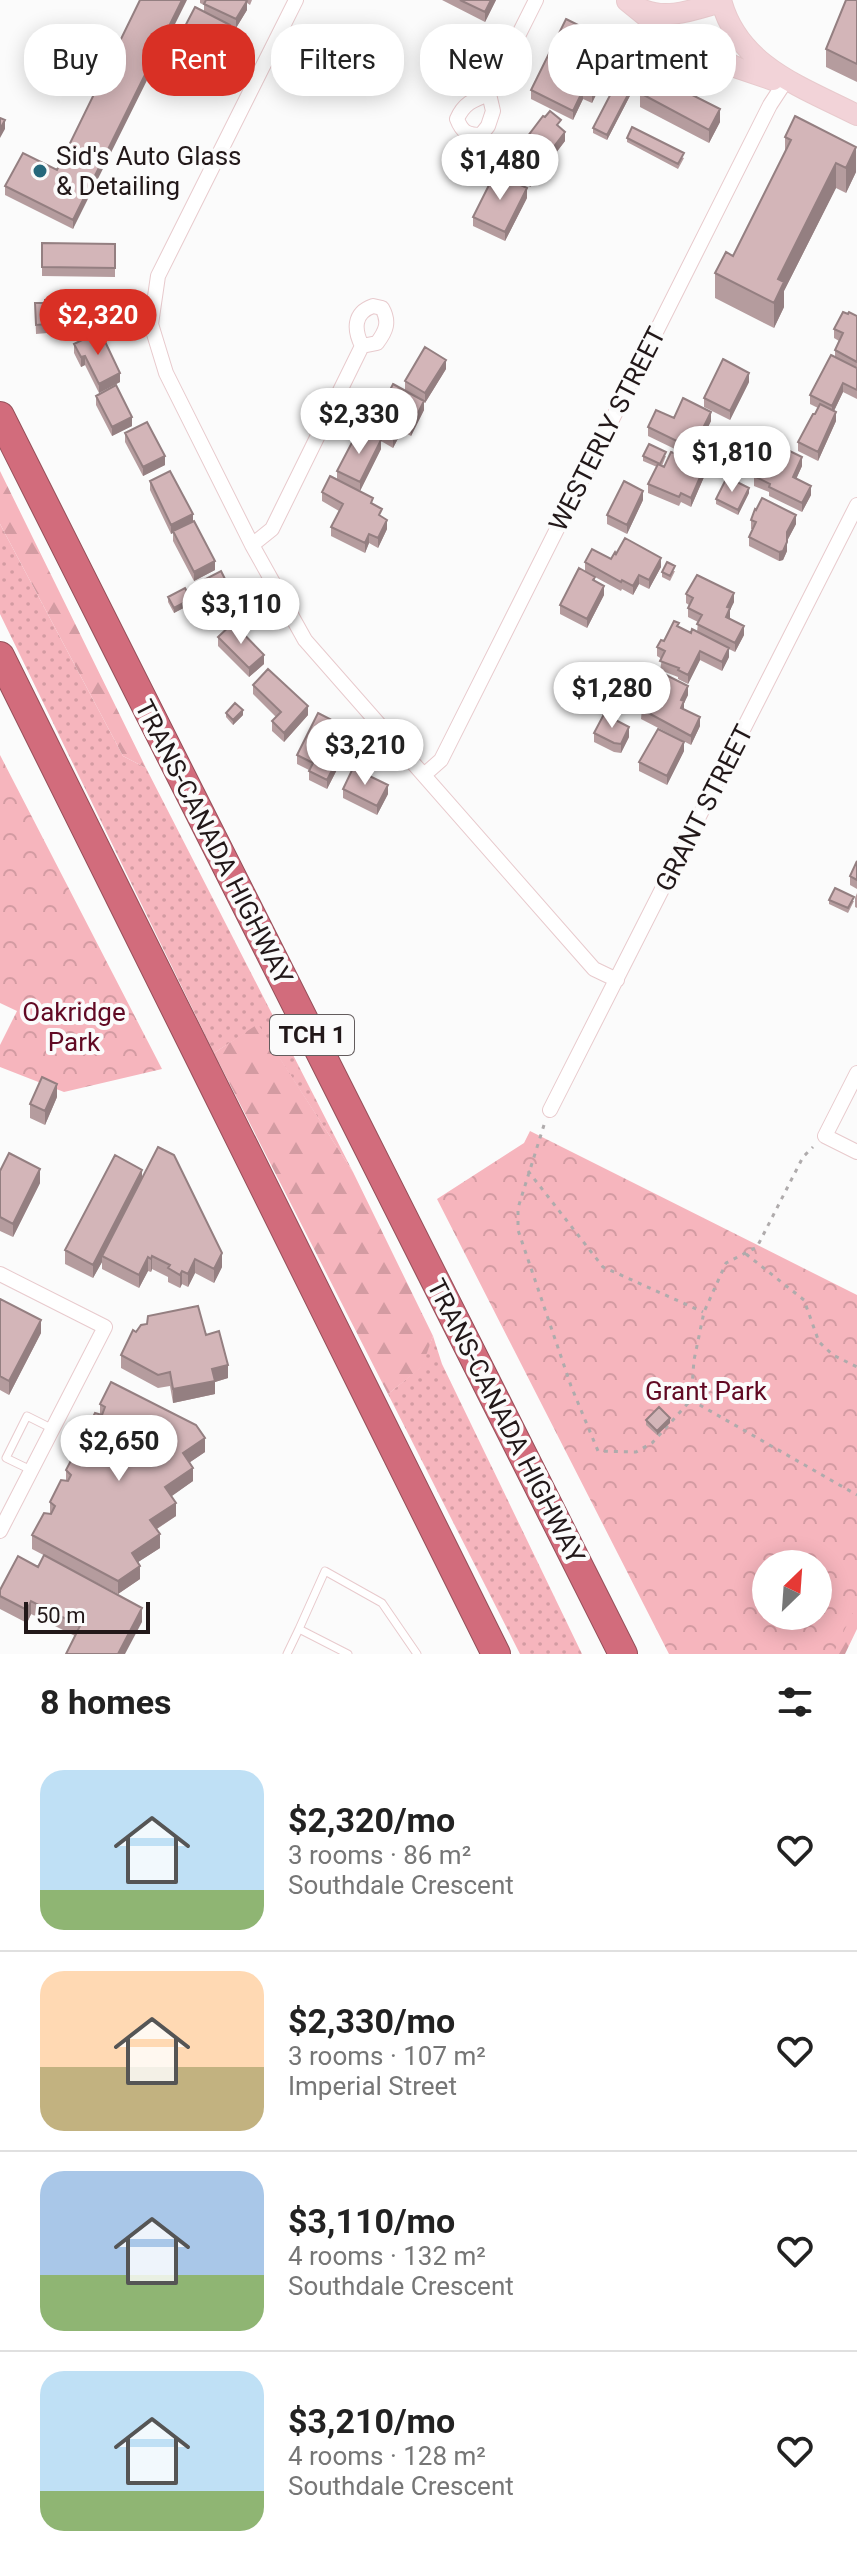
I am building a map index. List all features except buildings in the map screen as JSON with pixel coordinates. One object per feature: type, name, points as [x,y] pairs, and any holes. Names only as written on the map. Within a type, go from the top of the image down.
[{"type":"highway","name":"TRANS-CANADA HIGHWAY","points":[[0,416],[623,1654]]},
{"type":"highway","points":[[0,656],[496,1654]]},
{"type":"main road","points":[[625,1],[650,13],[666,15],[721,1],[728,23],[754,59],[857,115]]},
{"type":"main road","points":[[625,1],[664,31],[688,44],[770,80],[787,79]]},
{"type":"street","points":[[296,0],[158,276],[151,324],[166,373],[252,545],[305,640],[594,969],[617,980]]},
{"type":"street","points":[[524,24],[536,0]]},
{"type":"street","name":"WESTERLY STREET","points":[[424,775],[441,760],[770,105],[787,79]]},
{"type":"street","points":[[252,545],[272,529],[362,346]]},
{"type":"street","name":"GRANT STREET","points":[[550,1110],[857,505]]},
{"type":"street","points":[[857,1073],[825,1136],[857,1152]]},
{"type":"street","points":[[0,1274],[105,1327],[0,1531]]},
{"type":"lane","points":[[31,1470],[6,1458],[27,1416],[53,1429]]},
{"type":"lane","points":[[287,1654],[325,1571],[382,1603],[417,1654]]},
{"type":"lane","points":[[299,1629],[348,1654]]},
{"type":"path","points":[[550,1110],[518,1208],[518,1230],[560,1357],[598,1451],[636,1452],[652,1443],[691,1400],[694,1360],[704,1312],[726,1263],[757,1247],[803,1157],[825,1136]]},
{"type":"path","points":[[528,1171],[603,1267],[704,1312]]},
{"type":"path","points":[[745,1253],[804,1300],[819,1342],[833,1355],[857,1367]]},
{"type":"path","points":[[691,1400],[857,1495]]},
{"type":"green space","points":[[0,471],[146,768],[123,756],[0,524]]},
{"type":"green space","points":[[0,524],[123,756],[146,768],[353,1172],[258,1025],[214,1053],[0,614]]},
{"type":"green space","name":"Oakridge Park","points":[[0,755],[162,1069],[64,1092],[0,1067],[0,1045],[17,1011],[0,1003]]},
{"type":"green space","points":[[258,1024],[353,1172],[433,1336],[422,1367],[388,1394],[214,1053]]},
{"type":"green space","name":"Grant Park","points":[[530,1131],[857,1295],[857,1604],[833,1654],[669,1654],[437,1199],[524,1143]]},
{"type":"green space","points":[[433,1336],[442,1364],[582,1654],[520,1654],[388,1394],[421,1367]]},
{"type":"green space","points":[[857,1551],[857,1629],[845,1654],[810,1654],[821,1630],[832,1630],[832,1606]]},
{"type":"place","name":"Sid's Auto Glass & Detailing","points":[[40,171]]}]
